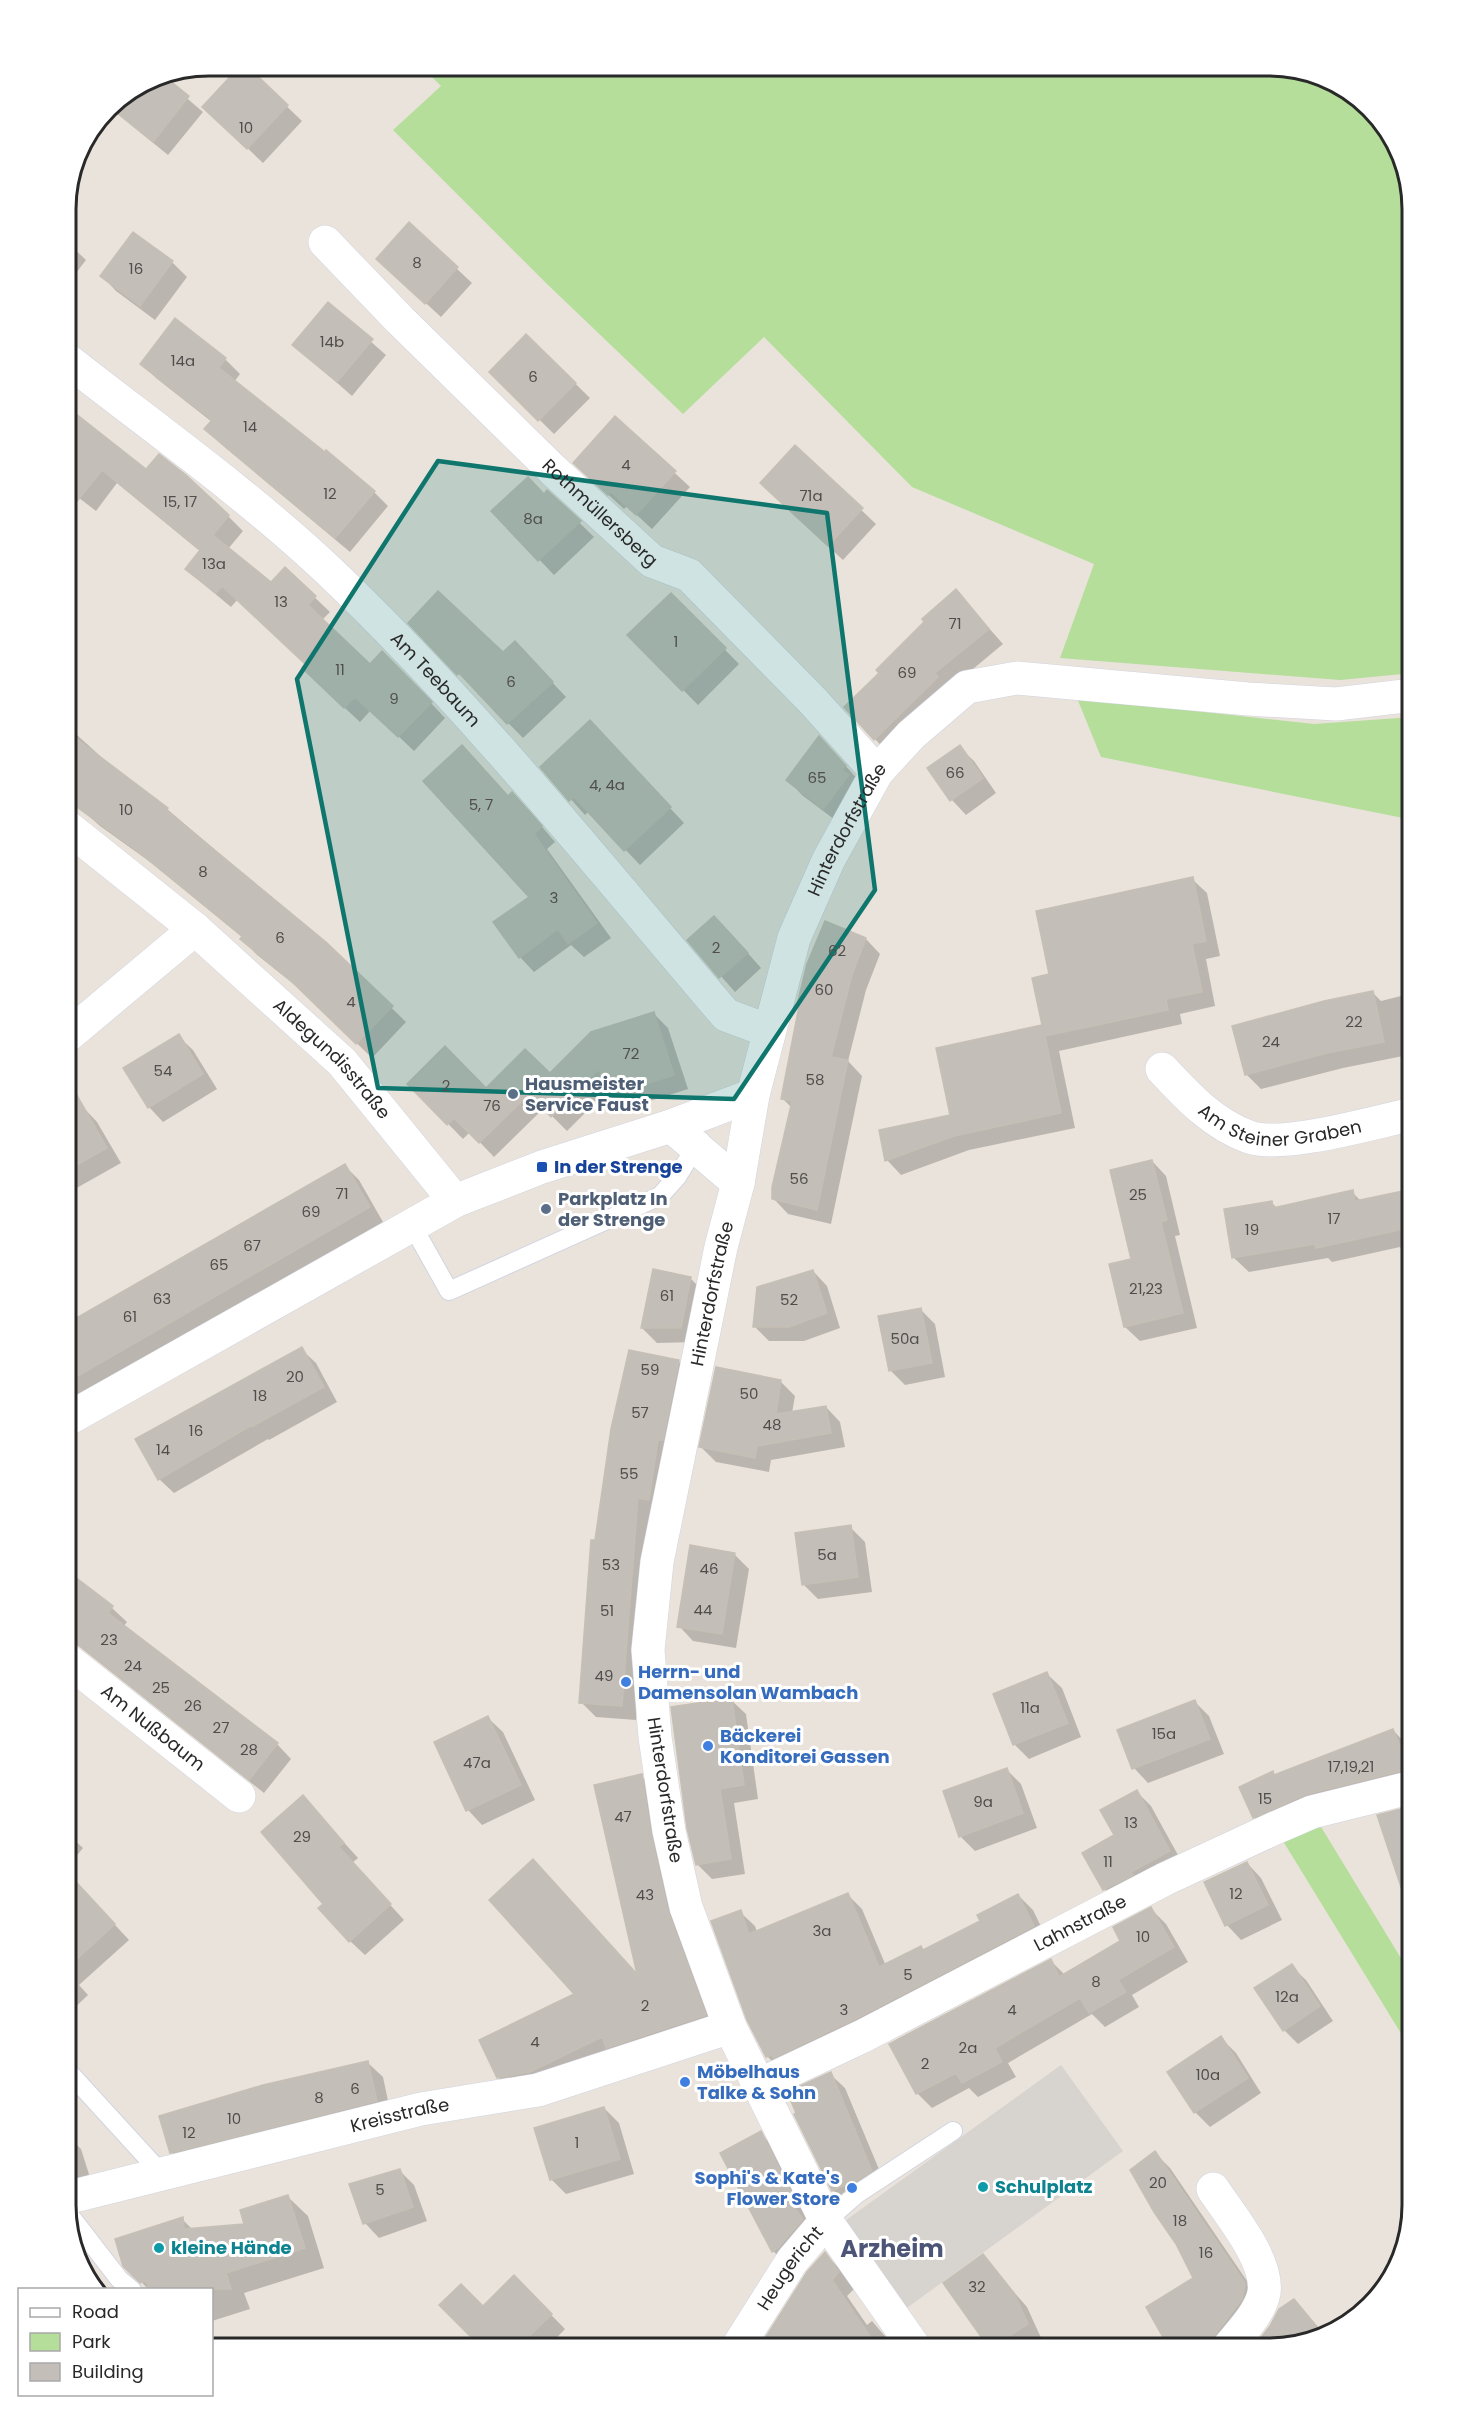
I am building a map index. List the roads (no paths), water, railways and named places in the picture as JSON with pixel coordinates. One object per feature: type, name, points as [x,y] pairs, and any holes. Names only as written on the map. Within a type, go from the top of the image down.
[{"type":"street","name":"Rothmüllersberg","points":[[325,243],[527,445],[643,554],[652,561],[689,575],[812,700],[877,772]]},
{"type":"street","name":"Am Teebaum","points":[[77,367],[249,503],[326,569],[372,613],[482,729],[726,1015],[769,1031]]},
{"type":"street","name":"Hinterdorfstraße","points":[[908,2338],[826,2221],[757,2086],[730,2027],[686,1907],[669,1831],[655,1737],[648,1650],[657,1562],[722,1247],[738,1183],[753,1095],[794,938],[829,859],[877,772],[911,735],[967,687],[1017,678],[1248,699],[1336,704],[1402,696]]},
{"type":"street","name":"Aldegundisstraße","points":[[77,835],[195,929],[342,1062],[455,1201]]},
{"type":"street","points":[[77,1028],[195,929]]},
{"type":"street","name":"Am Steiner Graben","points":[[1162,1069],[1191,1101],[1219,1122],[1251,1138],[1287,1141],[1402,1116]]},
{"type":"street","points":[[76,1414],[455,1201],[685,1131],[753,1095]]},
{"type":"street","points":[[685,1131],[738,1183]]},
{"type":"street","name":"Am Nußbaum","points":[[76,1667],[239,1796]]},
{"type":"street","name":"Lahnstraße","points":[[757,2086],[863,2036],[1165,1879],[1275,1828],[1312,1812],[1402,1790]]},
{"type":"street","name":"Kreisstraße","points":[[76,2195],[421,2109],[538,2090],[730,2027]]},
{"type":"street","points":[[1213,2189],[1260,2263],[1264,2280],[1264,2294],[1257,2310],[1236,2338]]},
{"type":"street","name":"Heugericht","points":[[744,2338],[792,2261],[826,2221]]},
{"type":"lane","points":[[412,1225],[449,1291],[660,1196],[677,1177],[685,1131]]},
{"type":"lane","points":[[76,2080],[162,2174]]},
{"type":"lane","points":[[826,2221],[857,2194],[953,2131]]},
{"type":"lane","points":[[78,2226],[119,2278],[131,2288]]},
{"type":"place","name":"Hausmeister Service Faust","points":[[513,1094]]},
{"type":"place","name":"In der Strenge","points":[[542,1167]]},
{"type":"place","name":"Parkplatz In der Strenge","points":[[546,1209]]},
{"type":"place","name":"Herrn- und Damensolan Wambach","points":[[626,1682]]},
{"type":"place","name":"Bäckerei Konditorei Gassen","points":[[708,1746]]},
{"type":"place","name":"Möbelhaus Talke & Sohn","points":[[685,2082]]},
{"type":"place","name":"Schulplatz","points":[[983,2187]]},
{"type":"place","name":"Sophi's & Kate's Flower Store","points":[[852,2188]]},
{"type":"place","name":"kleine Hände","points":[[159,2248]]},
{"type":"district","name":"Arzheim","points":[[892,2249]]}]
